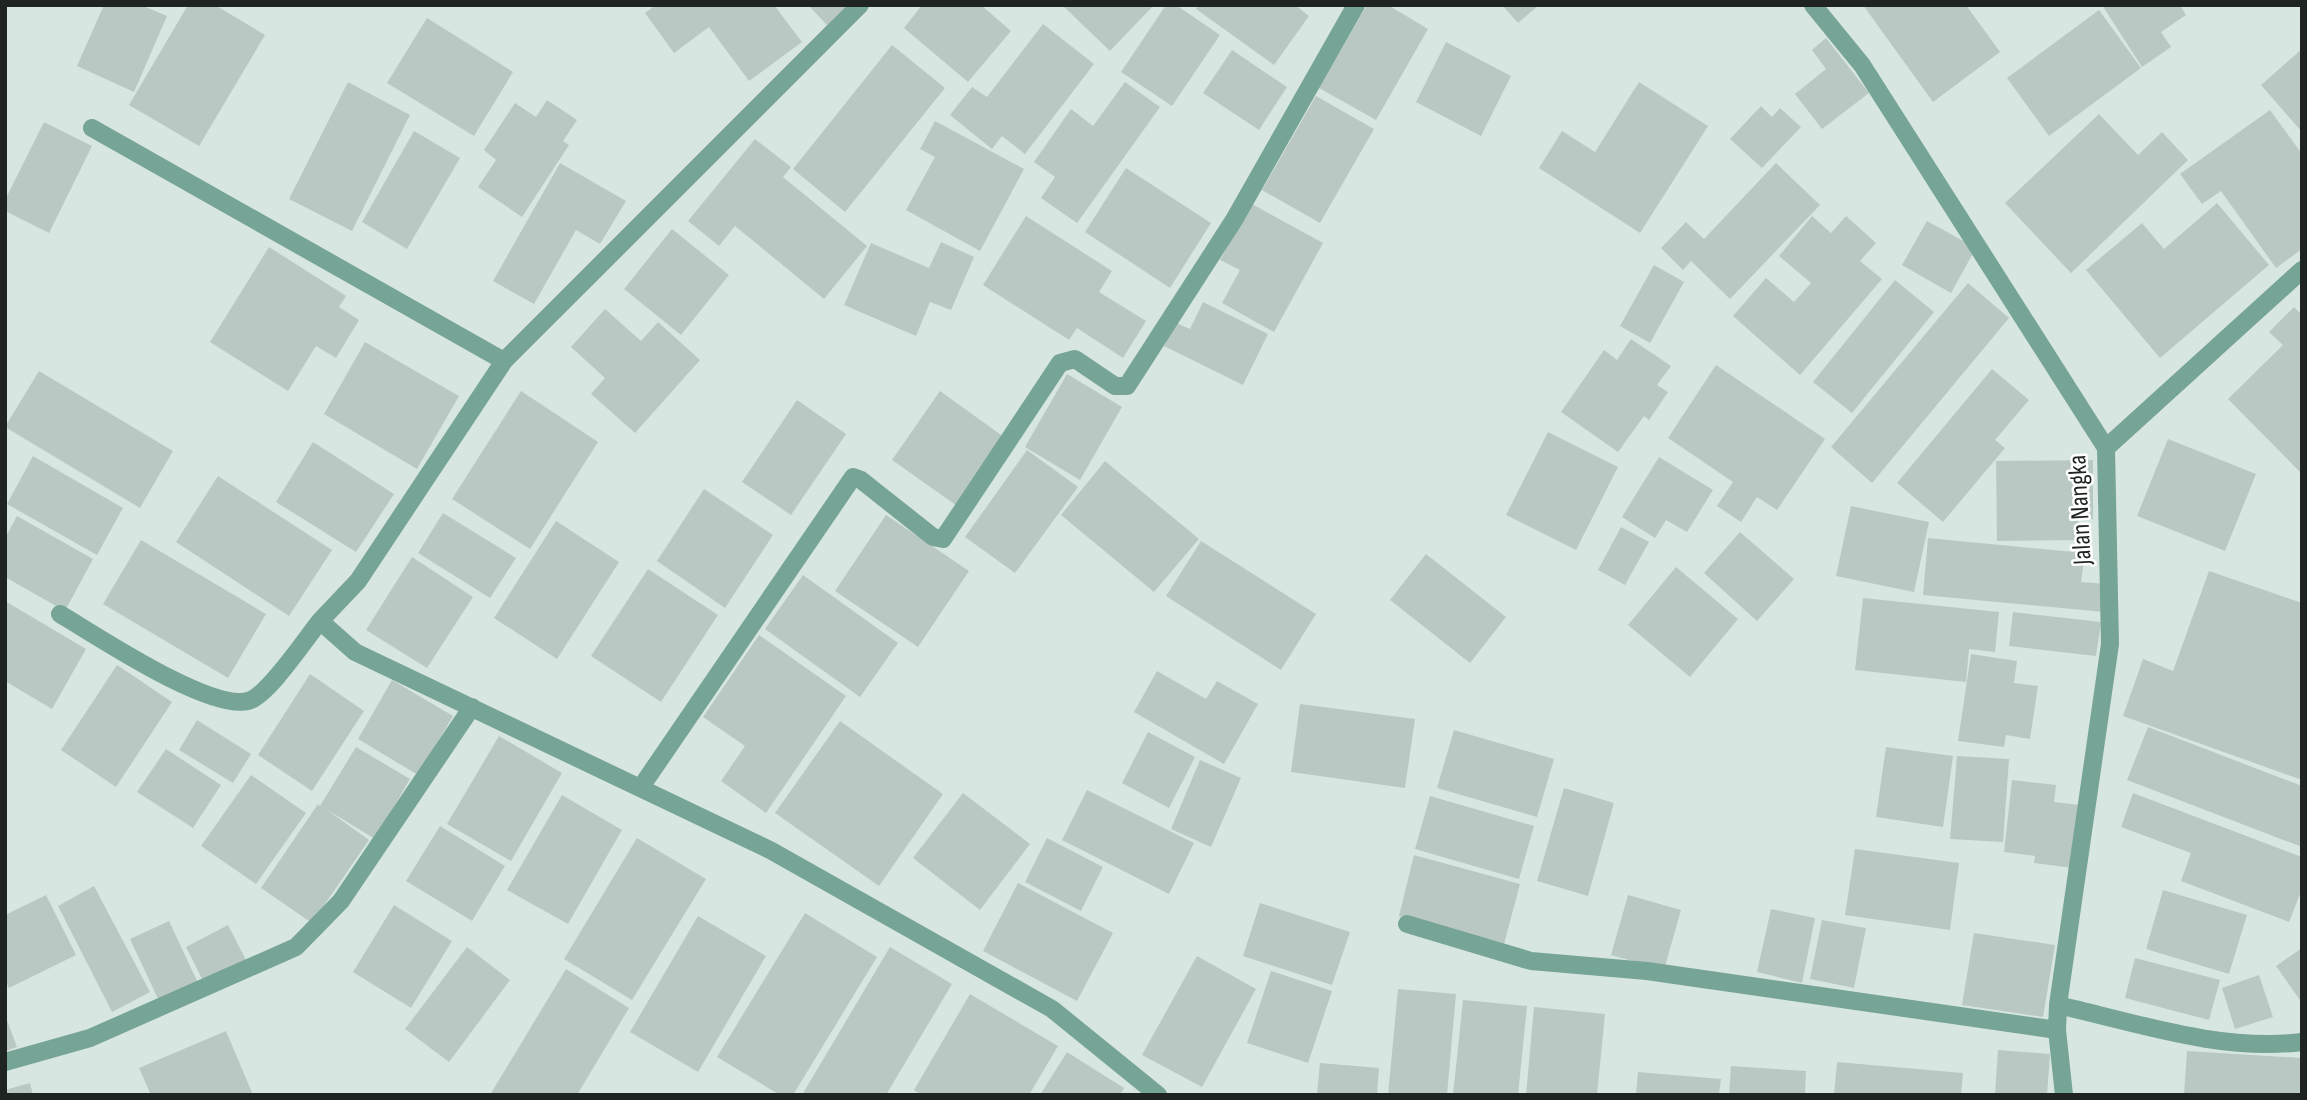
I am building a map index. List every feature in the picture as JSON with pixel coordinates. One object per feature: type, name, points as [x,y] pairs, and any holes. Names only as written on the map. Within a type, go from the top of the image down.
[{"type":"street","points":[[60,614],[196,692],[249,701],[264,690],[320,621],[358,581],[504,360],[860,5]]},
{"type":"street","points":[[642,787],[853,477],[862,480],[933,537],[943,539],[1060,363],[1075,359],[1115,386],[1127,386],[1234,220],[1356,5]]},
{"type":"street","name":"Jalan Nangka","points":[[1813,5],[1862,65],[2106,448],[2110,644],[2058,1005],[2057,1030],[2064,1095]]},
{"type":"street","points":[[92,128],[504,360]]},
{"type":"street","points":[[2106,448],[2302,270]]},
{"type":"street","points":[[320,621],[355,652],[770,850],[1052,1009],[1158,1095]]},
{"type":"street","points":[[5,1062],[90,1038],[296,947],[341,901],[472,707]]},
{"type":"street","points":[[1407,924],[1531,961],[1647,971],[2057,1030]]},
{"type":"street","points":[[2058,1005],[2216,1040],[2272,1046],[2302,1042]]},
{"type":"building","points":[[104,5],[141,5],[167,16],[134,92],[77,66]]},
{"type":"building","points":[[188,5],[215,5],[265,35],[199,146],[129,105]]},
{"type":"building","points":[[656,5],[774,5],[802,42],[749,81],[709,27],[674,53],[645,13]]},
{"type":"building","points":[[808,5],[847,5],[827,25]]},
{"type":"building","points":[[922,5],[981,5],[1011,31],[968,82],[904,28]]},
{"type":"building","points":[[1062,5],[1154,5],[1110,51]]},
{"type":"building","points":[[1166,5],[1176,5],[1220,35],[1172,106],[1121,72]]},
{"type":"building","points":[[1198,5],[1295,5],[1309,16],[1274,65],[1196,9]]},
{"type":"building","points":[[1367,5],[1388,5],[1428,29],[1376,120],[1319,88]]},
{"type":"building","points":[[1502,5],[1539,5],[1518,23]]},
{"type":"building","points":[[1863,5],[1966,5],[2000,52],[1933,102]]},
{"type":"building","points":[[2102,5],[2180,5],[2186,15],[2161,32],[2171,47],[2142,67]]},
{"type":"building","points":[[2099,10],[2141,68],[2049,136],[2007,78]]},
{"type":"building","points":[[427,18],[513,72],[474,136],[387,83]]},
{"type":"building","points":[[1043,24],[1094,64],[1025,154],[1002,136],[992,149],[950,115],[972,87],[987,97]]},
{"type":"building","points":[[1826,38],[1869,93],[1822,129],[1795,94],[1826,69],[1812,50]]},
{"type":"building","points":[[1446,42],[1511,76],[1481,136],[1416,102]]},
{"type":"building","points":[[892,45],[945,88],[845,212],[793,169]]},
{"type":"building","points":[[2302,49],[2302,132],[2261,85]]},
{"type":"building","points":[[1232,50],[1287,87],[1259,130],[1203,93]]},
{"type":"building","points":[[348,82],[410,115],[352,231],[289,199]]},
{"type":"building","points":[[1125,82],[1160,107],[1077,223],[1041,198],[1055,177],[1034,162],[1071,109],[1093,126]]},
{"type":"building","points":[[1639,82],[1708,126],[1640,233],[1539,168],[1562,131],[1595,152]]},
{"type":"building","points":[[1316,96],[1374,129],[1320,223],[1262,190]]},
{"type":"building","points":[[547,100],[577,120],[563,141],[569,145],[522,217],[478,187],[496,160],[484,150],[515,103],[536,117]]},
{"type":"building","points":[[1761,106],[1772,117],[1780,108],[1801,127],[1762,168],[1730,139]]},
{"type":"building","points":[[2270,110],[2302,154],[2302,249],[2276,268],[2221,191],[2202,204],[2180,174]]},
{"type":"building","points":[[2099,114],[2138,155],[2162,132],[2188,160],[2071,273],[2005,203]]},
{"type":"building","points":[[935,121],[1024,169],[980,251],[906,210],[935,157],[920,149]]},
{"type":"building","points":[[44,122],[92,146],[49,233],[5,211],[5,200]]},
{"type":"building","points":[[414,131],[460,158],[407,249],[362,222]]},
{"type":"building","points":[[755,139],[791,167],[783,177],[867,246],[824,299],[735,226],[719,246],[688,221]]},
{"type":"building","points":[[560,163],[626,201],[600,244],[576,230],[534,304],[493,281]]},
{"type":"building","points":[[1776,163],[1820,205],[1730,299],[1691,261],[1683,270],[1661,248],[1686,222],[1704,239]]},
{"type":"building","points":[[1126,168],[1211,223],[1170,288],[1085,232]]},
{"type":"building","points":[[2217,203],[2269,265],[2160,358],[2086,270],[2142,223],[2164,249]]},
{"type":"building","points":[[1252,204],[1323,243],[1274,332],[1222,303],[1240,270],[1220,260]]},
{"type":"building","points":[[1026,216],[1112,271],[1099,292],[1146,321],[1123,358],[1077,328],[1069,340],[983,285]]},
{"type":"building","points":[[1812,216],[1831,233],[1846,216],[1876,243],[1860,261],[1882,279],[1800,375],[1733,316],[1766,278],[1794,302],[1811,283],[1779,256]]},
{"type":"building","points":[[1927,221],[1976,248],[1951,293],[1902,265]]},
{"type":"building","points":[[672,229],[729,275],[681,335],[624,289]]},
{"type":"building","points":[[941,242],[974,257],[951,310],[930,302],[916,336],[844,305],[871,243],[929,268]]},
{"type":"building","points":[[269,247],[346,296],[339,307],[359,320],[336,358],[316,346],[288,391],[210,342]]},
{"type":"building","points":[[1654,265],[1684,282],[1650,343],[1620,326]]},
{"type":"building","points":[[1895,280],[1934,312],[1852,413],[1813,382]]},
{"type":"building","points":[[1968,283],[2009,318],[1872,483],[1831,447]]},
{"type":"building","points":[[1203,302],[1268,334],[1243,385],[1164,346],[1176,323],[1190,329]]},
{"type":"building","points":[[2294,307],[2302,315],[2302,474],[2228,399],[2283,345],[2269,332]]},
{"type":"building","points":[[605,309],[641,341],[658,322],[700,360],[635,433],[591,394],[605,378],[571,347]]},
{"type":"building","points":[[1631,339],[1671,366],[1657,385],[1668,392],[1649,420],[1644,416],[1618,452],[1561,412],[1604,350],[1617,360]]},
{"type":"building","points":[[365,342],[459,396],[417,469],[324,414]]},
{"type":"building","points":[[1716,365],[1825,439],[1777,510],[1757,497],[1741,522],[1717,506],[1733,482],[1668,438]]},
{"type":"building","points":[[1992,369],[2029,400],[1995,440],[2005,448],[1943,522],[1897,483]]},
{"type":"building","points":[[39,371],[173,451],[140,508],[5,427]]},
{"type":"building","points":[[1067,374],[1122,407],[1080,480],[1025,447]]},
{"type":"building","points":[[521,391],[598,442],[530,549],[452,499]]},
{"type":"building","points":[[940,391],[1008,440],[960,508],[892,460]]},
{"type":"building","points":[[797,400],[846,434],[791,515],[742,482]]},
{"type":"building","points":[[1548,432],[1618,467],[1576,550],[1506,515]]},
{"type":"building","points":[[2168,439],[2256,474],[2225,551],[2137,516]]},
{"type":"building","points":[[313,442],[394,494],[356,552],[276,502]]},
{"type":"building","points":[[1027,450],[1078,487],[1015,573],[965,537]]},
{"type":"building","points":[[33,456],[123,508],[97,555],[7,504]]},
{"type":"building","points":[[1659,457],[1713,490],[1687,532],[1666,520],[1655,538],[1622,517]]},
{"type":"building","points":[[2093,460],[2093,519],[2078,519],[2079,540],[1997,541],[1996,461]]},
{"type":"building","points":[[1105,461],[1199,539],[1154,592],[1061,515]]},
{"type":"building","points":[[218,476],[332,550],[289,616],[176,542]]},
{"type":"building","points":[[704,489],[773,535],[725,608],[657,561]]},
{"type":"building","points":[[1851,506],[1929,522],[1914,592],[1836,576]]},
{"type":"building","points":[[443,513],[516,558],[490,598],[418,553]]},
{"type":"building","points":[[886,515],[969,571],[918,647],[835,591]]},
{"type":"building","points":[[17,516],[93,559],[65,611],[5,577],[5,538]]},
{"type":"building","points":[[556,521],[619,562],[557,659],[494,618]]},
{"type":"building","points":[[1621,527],[1649,542],[1625,585],[1598,570]]},
{"type":"building","points":[[1740,532],[1794,579],[1757,621],[1704,573]]},
{"type":"building","points":[[1928,538],[2085,553],[2081,582],[2107,584],[2104,612],[1923,595]]},
{"type":"building","points":[[141,540],[266,614],[228,678],[103,604]]},
{"type":"building","points":[[1201,541],[1316,614],[1281,670],[1166,596]]},
{"type":"building","points":[[1426,554],[1506,617],[1470,663],[1390,600]]},
{"type":"building","points":[[412,557],[473,597],[427,668],[366,630]]},
{"type":"building","points":[[1676,567],[1738,619],[1690,677],[1628,625]]},
{"type":"building","points":[[648,569],[718,615],[661,702],[591,656]]},
{"type":"building","points":[[2209,571],[2302,603],[2302,780],[2123,716],[2143,659],[2173,671]]},
{"type":"building","points":[[803,575],[898,643],[860,697],[765,629]]},
{"type":"building","points":[[1863,598],[1999,612],[1995,652],[1969,649],[1966,682],[1855,670]]},
{"type":"building","points":[[5,601],[86,649],[52,709],[5,681]]},
{"type":"building","points":[[2013,612],[2101,622],[2096,656],[2009,646]]},
{"type":"building","points":[[759,635],[846,696],[766,813],[721,781],[745,746],[703,717]]},
{"type":"building","points":[[1971,654],[2017,661],[2014,683],[2038,686],[2030,739],[2006,735],[2004,747],[1958,741]]},
{"type":"building","points":[[117,665],[172,702],[116,787],[61,750]]},
{"type":"building","points":[[1157,671],[1206,699],[1217,681],[1258,704],[1224,764],[1134,712]]},
{"type":"building","points":[[310,674],[364,711],[312,791],[258,755]]},
{"type":"building","points":[[392,680],[453,716],[418,775],[358,739]]},
{"type":"building","points":[[1300,704],[1415,719],[1405,788],[1291,772]]},
{"type":"building","points":[[197,720],[251,754],[233,783],[179,750]]},
{"type":"building","points":[[840,721],[943,794],[879,886],[775,813]]},
{"type":"building","points":[[2148,727],[2302,786],[2302,847],[2127,780]]},
{"type":"building","points":[[1454,730],[1554,759],[1537,817],[1437,788]]},
{"type":"building","points":[[1148,732],[1195,757],[1169,808],[1122,783]]},
{"type":"building","points":[[499,736],[562,773],[511,861],[447,824]]},
{"type":"building","points":[[356,747],[410,779],[375,839],[326,809],[369,840],[312,923],[261,888],[318,804],[320,806]]},
{"type":"building","points":[[1886,747],[1953,756],[1943,827],[1876,817]]},
{"type":"building","points":[[166,749],[221,785],[193,828],[137,792]]},
{"type":"building","points":[[1957,756],[2009,759],[2003,842],[1950,839]]},
{"type":"building","points":[[1200,760],[1241,778],[1211,847],[1171,829]]},
{"type":"building","points":[[251,775],[306,813],[256,884],[201,846]]},
{"type":"building","points":[[2012,780],[2056,785],[2054,802],[2080,805],[2073,868],[2034,863],[2035,856],[2004,852]]},
{"type":"building","points":[[1564,788],[1614,803],[1588,896],[1537,881]]},
{"type":"building","points":[[1087,790],[1194,843],[1169,894],[1062,840]]},
{"type":"building","points":[[963,793],[1030,844],[980,910],[913,858]]},
{"type":"building","points":[[2133,793],[2302,857],[2302,889],[2289,922],[2181,881],[2191,853],[2121,827]]},
{"type":"building","points":[[562,795],[622,830],[568,924],[507,890]]},
{"type":"building","points":[[1430,796],[1534,826],[1519,879],[1415,849]]},
{"type":"building","points":[[440,826],[505,866],[472,921],[406,881]]},
{"type":"building","points":[[637,838],[706,879],[632,1000],[564,959]]},
{"type":"building","points":[[1047,838],[1103,867],[1081,911],[1025,882]]},
{"type":"building","points":[[1855,849],[1959,863],[1950,930],[1845,915]]},
{"type":"building","points":[[1414,855],[1520,884],[1504,944],[1399,916]]},
{"type":"building","points":[[1018,883],[1113,933],[1077,1001],[983,951]]},
{"type":"building","points":[[94,886],[150,992],[112,1012],[58,906]]},
{"type":"building","points":[[2163,890],[2247,915],[2229,974],[2146,949]]},
{"type":"building","points":[[46,895],[76,955],[9,988],[5,980],[5,915]]},
{"type":"building","points":[[1628,895],[1681,910],[1664,970],[1611,955]]},
{"type":"building","points":[[1260,903],[1350,932],[1332,985],[1243,956]]},
{"type":"building","points":[[394,905],[452,941],[411,1008],[353,972]]},
{"type":"building","points":[[1771,909],[1815,918],[1802,983],[1757,972]]},
{"type":"building","points":[[805,913],[877,957],[793,1095],[780,1095],[717,1057]]},
{"type":"building","points":[[698,916],[766,956],[698,1072],[630,1032]]},
{"type":"building","points":[[1822,920],[1866,928],[1854,988],[1810,979]]},
{"type":"building","points":[[169,921],[198,983],[159,1001],[130,939]]},
{"type":"building","points":[[228,925],[248,964],[205,985],[186,947]]},
{"type":"building","points":[[1974,933],[2055,945],[2043,1017],[1962,1005]]},
{"type":"building","points":[[467,947],[510,980],[449,1062],[405,1029]]},
{"type":"building","points":[[890,947],[952,984],[886,1095],[802,1095]]},
{"type":"building","points":[[2302,948],[2302,1003],[2276,966]]},
{"type":"building","points":[[1197,956],[1256,989],[1202,1087],[1142,1055]]},
{"type":"building","points":[[2135,958],[2220,980],[2209,1020],[2125,998]]},
{"type":"building","points":[[566,969],[629,1008],[577,1095],[490,1095]]},
{"type":"building","points":[[1271,971],[1332,991],[1308,1063],[1247,1043]]},
{"type":"building","points":[[2259,975],[2273,1017],[2235,1029],[2222,988]]},
{"type":"building","points":[[1398,989],[1456,994],[1447,1095],[1388,1095]]},
{"type":"building","points":[[970,994],[1058,1046],[1029,1095],[921,1095],[914,1090]]},
{"type":"building","points":[[1463,1000],[1527,1006],[1518,1095],[1453,1095]]},
{"type":"building","points":[[1534,1007],[1605,1014],[1597,1095],[1526,1095]]},
{"type":"building","points":[[5,1015],[17,1047],[5,1051]]},
{"type":"building","points":[[226,1031],[253,1095],[151,1095],[139,1068]]},
{"type":"building","points":[[1998,1050],[2050,1054],[2047,1095],[1995,1095]]},
{"type":"building","points":[[2187,1051],[2302,1058],[2302,1095],[2184,1095]]},
{"type":"building","points":[[1067,1052],[1124,1088],[1120,1095],[1040,1095]]},
{"type":"building","points":[[1837,1062],[1963,1073],[1961,1095],[1834,1095]]},
{"type":"building","points":[[1320,1063],[1379,1068],[1377,1095],[1317,1095]]},
{"type":"building","points":[[1731,1066],[1806,1071],[1805,1095],[1729,1095]]},
{"type":"building","points":[[1638,1072],[1721,1079],[1719,1095],[1636,1095]]},
{"type":"building","points":[[30,1083],[33,1095],[5,1095],[5,1090]]}]
